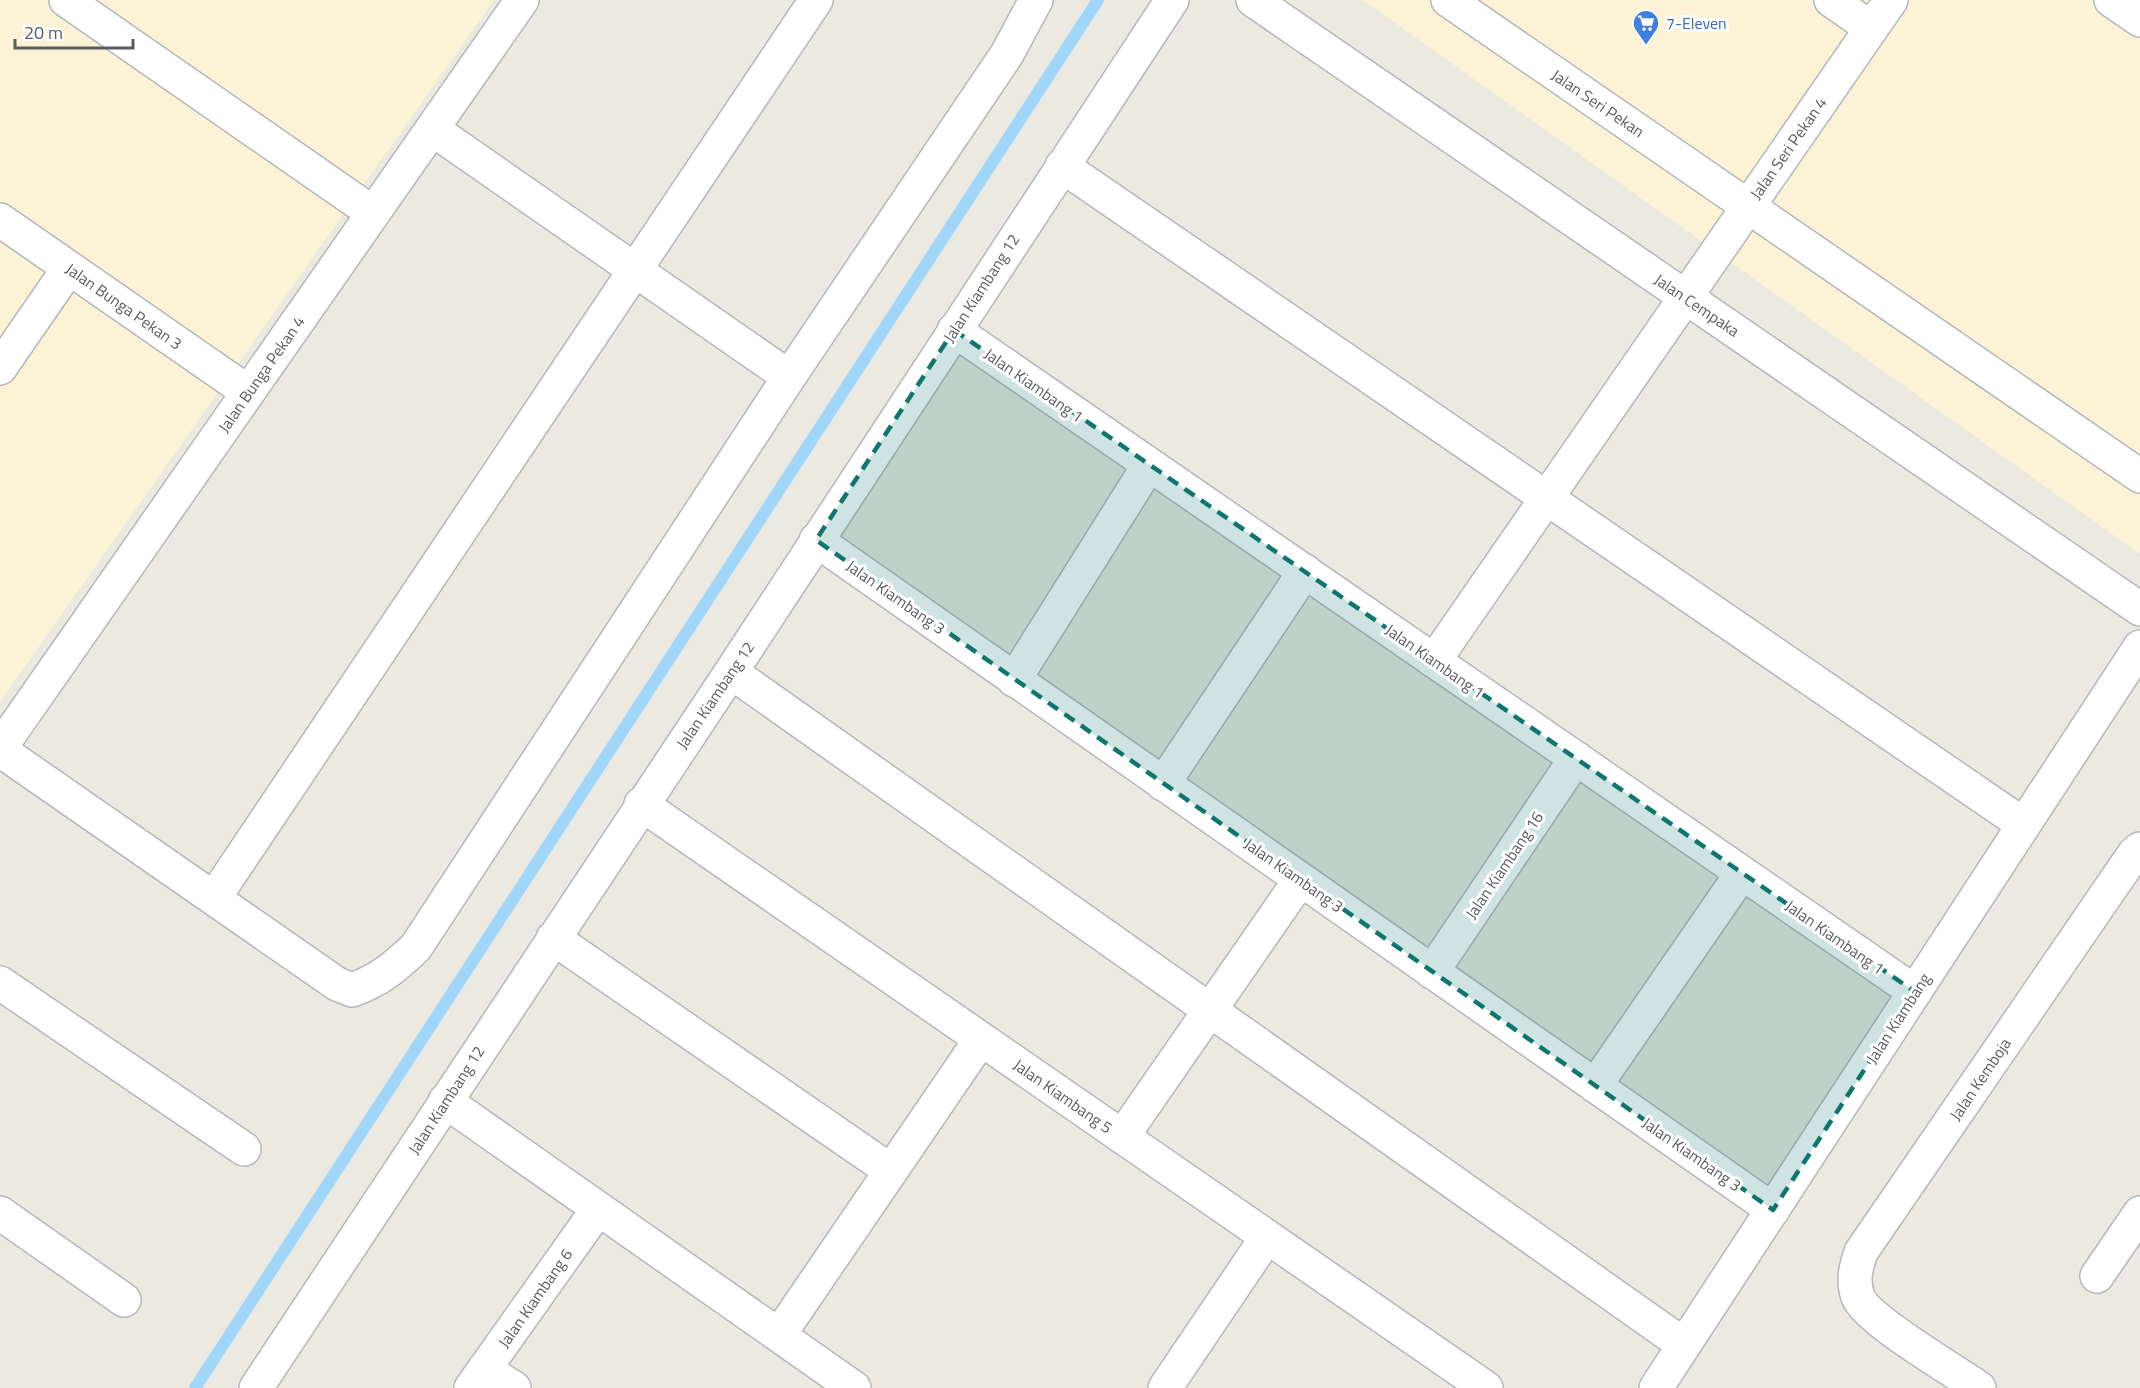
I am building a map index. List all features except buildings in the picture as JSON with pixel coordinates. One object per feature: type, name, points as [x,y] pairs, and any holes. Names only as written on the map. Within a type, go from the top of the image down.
[{"type":"street","points":[[66,0],[373,213]]},
{"type":"street","points":[[214,898],[816,0]]},
{"type":"street","points":[[0,749],[337,984],[352,990],[374,982],[396,967],[416,947],[789,377],[1007,54],[1036,0]]},
{"type":"street","name":"Jalan Kiambang 12","points":[[256,1388],[641,804],[731,672],[1172,0]]},
{"type":"street","name":"Jalan Cempaka","points":[[1253,0],[2140,609]]},
{"type":"street","name":"Jalan Seri Pekan","points":[[1448,0],[2140,476]]},
{"type":"street","points":[[1831,0],[1871,28]]},
{"type":"street","name":"Jalan Seri Pekan 4","points":[[1434,661],[1891,0]]},
{"type":"street","points":[[2111,0],[2140,20]]},
{"type":"street","name":"Jalan Bunga Pekan 4","points":[[0,749],[432,129],[509,5]]},
{"type":"street","points":[[432,129],[789,377]]},
{"type":"street","points":[[1062,166],[2024,825]]},
{"type":"street","name":"Jalan Bunga Pekan 3","points":[[0,220],[248,392]]},
{"type":"street","points":[[0,368],[69,268]]},
{"type":"street","name":"Jalan Kiambang 1","points":[[954,330],[1915,992]]},
{"type":"street","points":[[1014,680],[1149,465]]},
{"type":"street","name":"Jalan Kiambang 3","points":[[816,540],[1773,1210]]},
{"type":"street","points":[[1163,784],[1305,571]]},
{"type":"street","name":"Jalan Kiambang","points":[[1656,1388],[2140,647]]},
{"type":"street","points":[[731,672],[1684,1345]]},
{"type":"street","name":"Jalan Kiambang 16","points":[[1432,972],[1576,758]]},
{"type":"street","name":"Jalan Kiambang 5","points":[[641,804],[1486,1388]]},
{"type":"street","name":"Jalan Kemboja","points":[[1979,1388],[1874,1317],[1858,1298],[1854,1272],[1861,1252],[2127,864],[2140,849]]},
{"type":"street","points":[[1595,1086],[1742,873]]},
{"type":"street","points":[[1122,1137],[1300,880]]},
{"type":"street","points":[[553,938],[891,1171]]},
{"type":"street","points":[[0,983],[244,1149]]},
{"type":"street","points":[[779,1335],[981,1039]]},
{"type":"street","points":[[445,1101],[854,1388]]},
{"type":"street","name":"Jalan Kiambang 6","points":[[478,1378],[598,1209]]},
{"type":"street","points":[[0,1213],[124,1300]]},
{"type":"street","points":[[2097,1276],[2140,1213]]},
{"type":"street","points":[[1165,1388],[1267,1237]]},
{"type":"street","points":[[478,1378],[514,1388]]},
{"type":"highlighted area","points":[[954,330],[1915,992],[1773,1210],[816,540]]},
{"type":"shaded area","points":[[0,0],[494,0],[0,702]]},
{"type":"shaded area","points":[[1363,0],[2140,0],[2140,554]]},
{"type":"waterway","points":[[195,1388],[1098,0]]},
{"type":"place","name":"7-Eleven","points":[[1646,46]]}]
